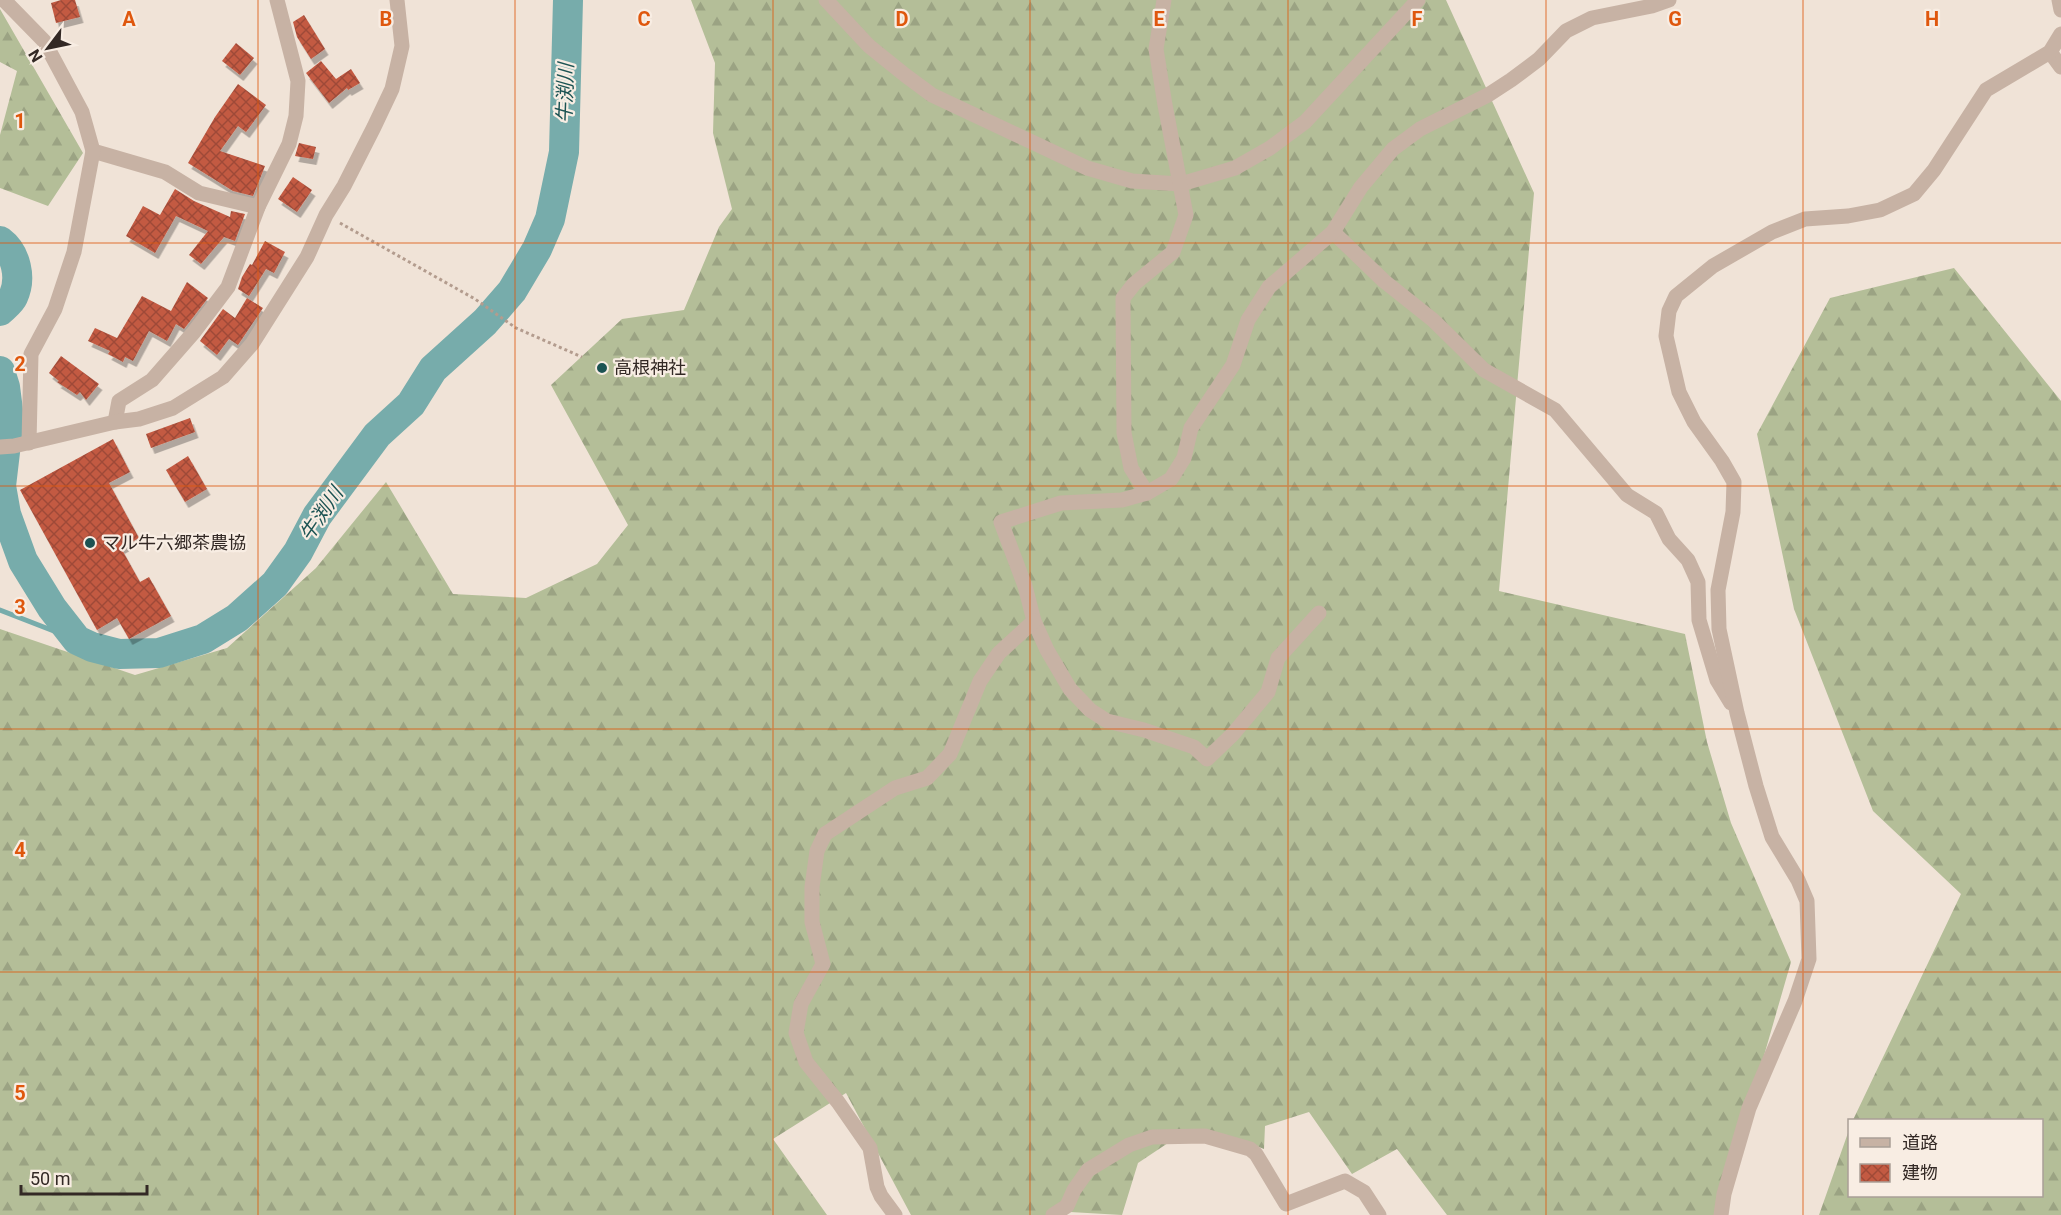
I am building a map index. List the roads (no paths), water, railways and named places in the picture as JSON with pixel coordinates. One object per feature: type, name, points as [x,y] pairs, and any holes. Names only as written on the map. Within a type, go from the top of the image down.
[{"type":"street","points":[[4,0],[44,41],[82,112],[93,151],[74,252],[55,309],[31,354],[14,445],[139,418],[173,408],[223,377],[252,344],[307,256],[392,89],[402,46],[397,0]]},
{"type":"street","points":[[115,422],[119,401],[152,380],[194,332],[228,287],[258,207],[289,144],[296,116],[298,81],[277,0]]},
{"type":"street","points":[[826,0],[869,46],[904,75],[932,94],[1087,168],[1132,181],[1181,184],[1235,168],[1270,148],[1305,122],[1418,0]]},
{"type":"street","points":[[1147,493],[1131,468],[1125,433],[1123,298],[1134,284],[1173,252],[1186,215],[1156,50],[1164,0]]},
{"type":"street","points":[[1319,613],[1278,658],[1268,692],[1233,734],[1207,759],[1194,747],[1144,730],[1107,721],[1090,710],[1070,690],[1047,650],[1034,621],[1025,586],[1001,522],[1060,503],[1122,500],[1147,493],[1171,478],[1184,458],[1191,428],[1233,365],[1248,320],[1269,287],[1333,232],[1361,187],[1393,149],[1420,129],[1511,80],[1539,59],[1566,31],[1592,18],[1652,6],[1669,0]]},
{"type":"street","points":[[2059,0],[2061,10]]},
{"type":"street","points":[[1721,1215],[1724,1194],[1749,1108],[1795,1001],[1809,959],[1807,901],[1798,880],[1772,837],[1737,713],[1719,629],[1718,590],[1733,512],[1734,482],[1694,422],[1679,392],[1666,336],[1669,310],[1676,296],[1713,266],[1772,232],[1805,219],[1848,216],[1880,210],[1914,194],[1934,170],[1986,90],[2050,52],[2061,34]]},
{"type":"street","points":[[2050,52],[2061,67]]},
{"type":"street","points":[[93,151],[165,172],[199,193],[258,207]]},
{"type":"street","points":[[1333,232],[1384,281],[1433,320],[1484,370],[1555,410],[1627,495],[1656,513],[1668,539],[1688,560],[1698,582],[1699,620],[1717,680],[1737,713]]},
{"type":"street","points":[[895,1215],[877,1187],[870,1148],[806,1062],[796,1033],[801,1004],[823,964],[812,922],[812,887],[817,851],[825,834],[895,788],[927,778],[950,754],[980,681],[999,653],[1034,621]]},
{"type":"street","points":[[1053,1215],[1067,1206],[1074,1190],[1088,1170],[1129,1144],[1152,1137],[1205,1136],[1250,1149],[1256,1154],[1286,1204],[1344,1181],[1364,1192],[1379,1215]]},
{"type":"waterway","name":"牛渕川","points":[[0,371],[5,387],[9,418],[1,486],[6,514],[23,561],[52,608],[77,640],[92,647],[119,654],[159,653],[203,639],[237,618],[275,584],[298,552],[317,516],[377,435],[411,404],[433,369],[485,322],[512,291],[537,249],[550,219],[564,152],[568,0]]},
{"type":"waterway","name":"牛渕川","points":[[0,241],[14,259],[17,274],[13,297],[0,311]]},
{"type":"waterway","points":[[0,610],[77,640]]},
{"type":"place","name":"高根神社","points":[[602,368]]},
{"type":"place","name":"マル牛六郷茶農協","points":[[90,543]]}]
